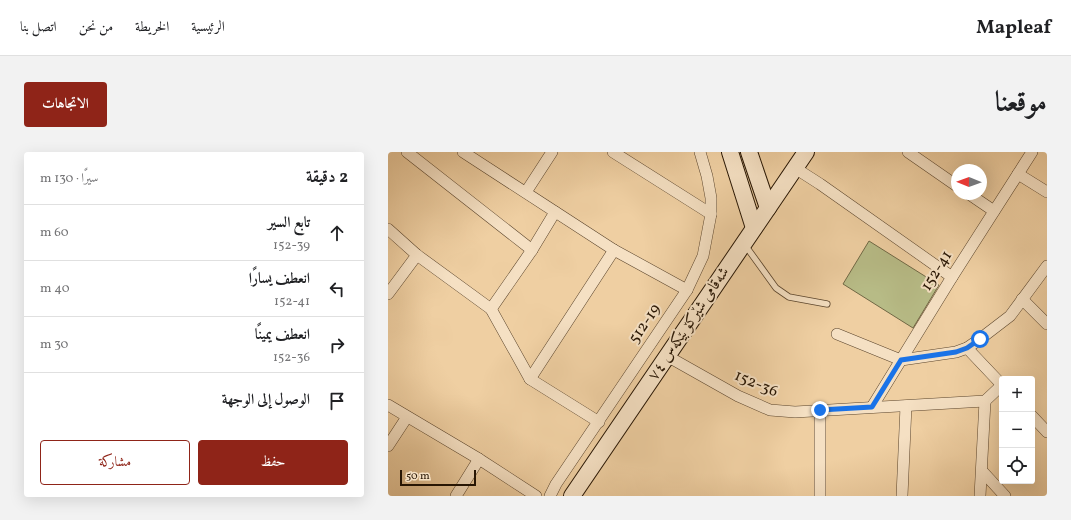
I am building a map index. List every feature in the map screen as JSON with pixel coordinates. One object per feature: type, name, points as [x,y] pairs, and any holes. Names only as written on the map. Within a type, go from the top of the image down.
[{"type":"main road","points":[[730,152],[754,228]]},
{"type":"main road","points":[[749,152],[768,208]]},
{"type":"main road","name":"شەقامی شێرکۆ بێکەس ٧٤","points":[[572,496],[806,152]]},
{"type":"street","points":[[407,152],[532,250]]},
{"type":"street","points":[[463,152],[614,250],[687,290]]},
{"type":"street","points":[[526,192],[552,152]]},
{"type":"street","points":[[613,152],[711,214]]},
{"type":"street","name":"512-19","points":[[550,496],[687,290],[703,256],[711,214],[711,198],[707,176],[700,152]]},
{"type":"street","points":[[908,152],[951,182]]},
{"type":"street","name":"152-41","points":[[872,407],[952,277],[1032,152]]},
{"type":"street","points":[[795,168],[952,277]]},
{"type":"street","points":[[1018,174],[1047,192]]},
{"type":"street","points":[[978,200],[994,211]]},
{"type":"street","points":[[491,309],[532,250],[555,212]]},
{"type":"street","points":[[388,229],[417,255],[491,309],[530,379],[598,422]]},
{"type":"street","points":[[530,379],[614,250]]},
{"type":"street","points":[[388,294],[417,255]]},
{"type":"street","points":[[837,334],[901,360],[956,352],[967,348],[996,328],[1010,316],[1047,266]]},
{"type":"street","points":[[1022,299],[1047,324]]},
{"type":"street","points":[[967,348],[999,382]]},
{"type":"street","name":"152-36","points":[[667,356],[738,396],[770,410],[795,412],[985,401]]},
{"type":"street","points":[[980,496],[985,401],[999,388]]},
{"type":"street","points":[[388,405],[479,459],[536,496]]},
{"type":"street","points":[[902,496],[906,406]]},
{"type":"street","points":[[820,410],[820,496]]},
{"type":"street","points":[[388,446],[407,417]]},
{"type":"street","points":[[1035,419],[1047,432]]},
{"type":"street","points":[[456,496],[479,459]]},
{"type":"street","points":[[982,471],[1004,496]]},
{"type":"lane","points":[[744,243],[776,288],[789,297],[827,304]]},
{"type":"green space","points":[[869,241],[939,285],[913,328],[843,284]]},
{"type":"route","points":[[820,410],[872,407],[901,360],[956,352],[967,348],[980,339]]}]
